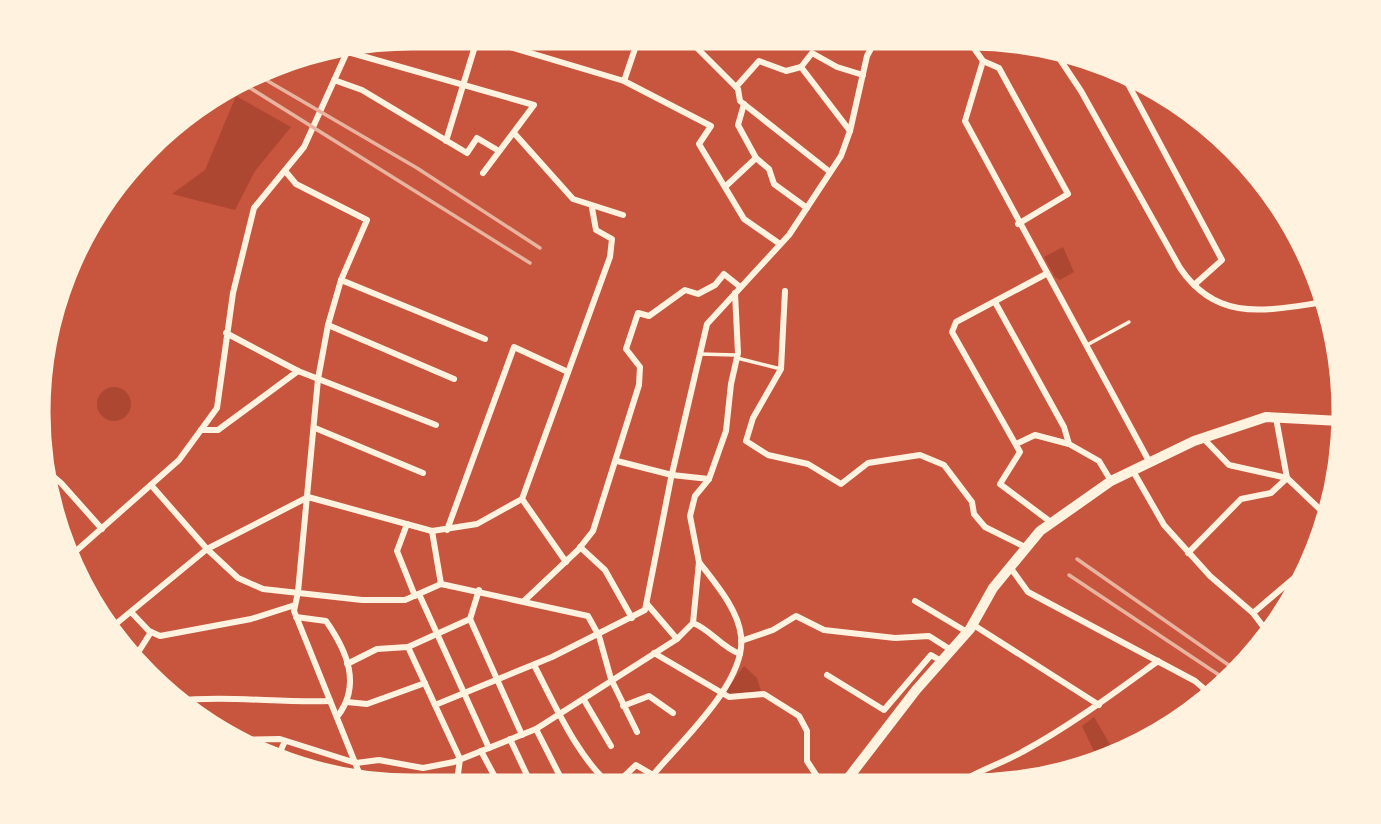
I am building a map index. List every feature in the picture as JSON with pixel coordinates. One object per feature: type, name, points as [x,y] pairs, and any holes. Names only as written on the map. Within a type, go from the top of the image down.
[{"type":"main road","points":[[848,778],[970,628],[993,588],[1025,547],[1052,523],[1111,481],[1203,438],[1266,417],[1336,421]]},
{"type":"street","points":[[446,141],[475,46]]},
{"type":"street","points":[[510,46],[624,81],[711,126],[699,144],[744,219],[780,244]]},
{"type":"street","points":[[624,81],[636,46]]},
{"type":"street","points":[[693,46],[736,87],[744,104],[830,172]]},
{"type":"street","points":[[435,705],[599,636],[645,610],[672,475],[707,324],[737,288],[780,244],[841,156],[850,131],[867,56],[872,46]]},
{"type":"street","points":[[972,46],[983,61],[999,68],[1068,194],[1018,224]]},
{"type":"street","points":[[74,553],[179,460],[217,408],[226,333],[254,208],[304,147],[348,52],[534,105],[483,173]]},
{"type":"street","points":[[736,87],[759,61],[786,71],[801,67],[812,53],[837,67],[863,75]]},
{"type":"street","points":[[1058,57],[1081,91],[1180,268],[1194,285],[1219,303],[1249,311],[1319,303]]},
{"type":"street","points":[[983,61],[965,121],[1018,224],[1150,463]]},
{"type":"street","points":[[801,67],[850,131]]},
{"type":"street","points":[[334,80],[362,90],[467,153],[477,138],[499,151]]},
{"type":"street","points":[[1126,81],[1222,260],[1194,285]]},
{"type":"street","points":[[744,104],[738,125],[756,158],[769,169],[774,184],[807,208]]},
{"type":"street","points":[[514,133],[573,199],[592,208],[623,215]]},
{"type":"street","points":[[726,186],[756,158]]},
{"type":"street","points":[[286,172],[296,184],[367,220],[341,280],[328,326],[318,379],[309,497],[295,606],[296,617],[360,774]]},
{"type":"street","points":[[113,625],[207,549],[309,497],[432,531],[477,524],[522,499],[610,257],[612,239],[596,230],[592,208]]},
{"type":"street","points":[[249,740],[285,741],[356,763],[379,760],[423,768],[460,759],[536,729],[677,639],[693,623],[699,562],[690,516],[695,496],[709,480],[726,431],[737,358],[737,288],[724,274],[715,285],[698,294],[685,290],[649,316],[638,313],[626,348],[640,367],[639,385],[593,531],[566,562],[524,601]]},
{"type":"street","points":[[1046,274],[956,322],[952,332],[1020,452],[1000,484],[1052,523]]},
{"type":"street","points":[[341,280],[485,339]]},
{"type":"street","points":[[785,291],[781,369],[753,418],[746,441],[768,456],[808,464],[841,484],[868,463],[919,455],[944,465],[972,502],[974,514],[985,527],[1025,547]]},
{"type":"street","points":[[995,302],[1064,426],[1069,444]]},
{"type":"street","points":[[328,326],[453,379]]},
{"type":"street","points":[[226,333],[298,371],[436,425]]},
{"type":"street","points":[[447,530],[514,347],[568,372]]},
{"type":"street","points":[[201,430],[218,430],[298,371]]},
{"type":"street","points":[[1276,418],[1287,478]]},
{"type":"street","points":[[315,428],[422,473]]},
{"type":"street","points":[[1016,444],[1035,435],[1069,444],[1099,461],[1111,481]]},
{"type":"street","points":[[1203,438],[1229,465],[1287,478],[1322,511]]},
{"type":"street","points":[[617,461],[672,475],[709,480]]},
{"type":"street","points":[[1133,471],[1164,525],[1265,628]]},
{"type":"street","points":[[52,475],[102,529]]},
{"type":"street","points":[[1188,552],[1241,499],[1272,493],[1287,478]]},
{"type":"street","points":[[151,485],[207,549],[238,578],[263,589],[362,600],[405,600],[440,584],[479,590],[588,616],[599,636],[611,679],[637,732]]},
{"type":"street","points":[[522,499],[566,562]]},
{"type":"street","points":[[407,524],[397,551],[489,748]]},
{"type":"street","points":[[432,531],[440,584]]},
{"type":"street","points":[[580,547],[606,570],[632,618]]},
{"type":"street","points":[[622,778],[636,765],[653,775],[721,694],[740,654],[741,641],[724,593],[699,562]]},
{"type":"street","points":[[1010,567],[1028,592],[1195,681],[1207,691]]},
{"type":"street","points":[[1253,613],[1298,574]]},
{"type":"street","points":[[479,590],[470,619],[522,735]]},
{"type":"street","points":[[915,601],[970,628],[1099,705]]},
{"type":"street","points":[[648,604],[677,639]]},
{"type":"street","points":[[131,612],[151,632],[160,636],[251,620],[295,606]]},
{"type":"street","points":[[741,641],[773,630],[796,616],[824,630],[895,638],[929,636],[951,650]]},
{"type":"street","points":[[296,617],[326,621],[340,641],[350,678],[347,702],[337,717]]},
{"type":"street","points":[[346,664],[377,649],[408,646],[470,619]]},
{"type":"street","points":[[693,623],[703,627],[726,649],[740,654]]},
{"type":"street","points":[[137,655],[151,632]]},
{"type":"street","points":[[408,646],[460,759],[456,778]]},
{"type":"street","points":[[654,653],[721,694],[729,697],[764,694],[799,716],[807,731],[807,761],[818,778]]},
{"type":"street","points":[[827,675],[884,710],[931,655],[941,661]]},
{"type":"street","points":[[970,778],[979,770],[1021,753],[1099,705],[1158,661]]},
{"type":"street","points":[[534,665],[560,715],[601,778]]},
{"type":"street","points":[[347,702],[367,704],[425,682]]},
{"type":"street","points":[[623,706],[649,696],[673,713]]},
{"type":"street","points":[[186,700],[243,697],[292,703],[330,701]]},
{"type":"street","points":[[584,700],[611,746]]},
{"type":"street","points":[[536,729],[561,778]]},
{"type":"street","points":[[510,739],[528,778]]},
{"type":"street","points":[[279,754],[285,741]]},
{"type":"street","points":[[481,751],[496,778]]},
{"type":"lane","points":[[1087,345],[1129,322]]},
{"type":"lane","points":[[700,354],[735,355],[737,358],[781,369]]},
{"type":"shaded area","points":[[236,96],[291,127],[255,171],[235,210],[172,194],[205,170]]},
{"type":"shaded area","points":[[1063,247],[1074,272],[1060,280],[1055,277],[1044,257]]},
{"type":"shaded area","points":[[114,387],[126,392],[131,404],[126,416],[114,421],[102,416],[97,404],[102,392]]},
{"type":"shaded area","points":[[744,666],[757,678],[761,691],[728,694],[725,692]]},
{"type":"shaded area","points":[[1094,717],[1113,749],[1096,756],[1082,726]]},
{"type":"railway","points":[[262,78],[417,168],[540,248]]},
{"type":"railway","points":[[246,85],[530,263]]},
{"type":"railway","points":[[1077,559],[1232,667]]},
{"type":"railway","points":[[1069,575],[1222,677]]}]
